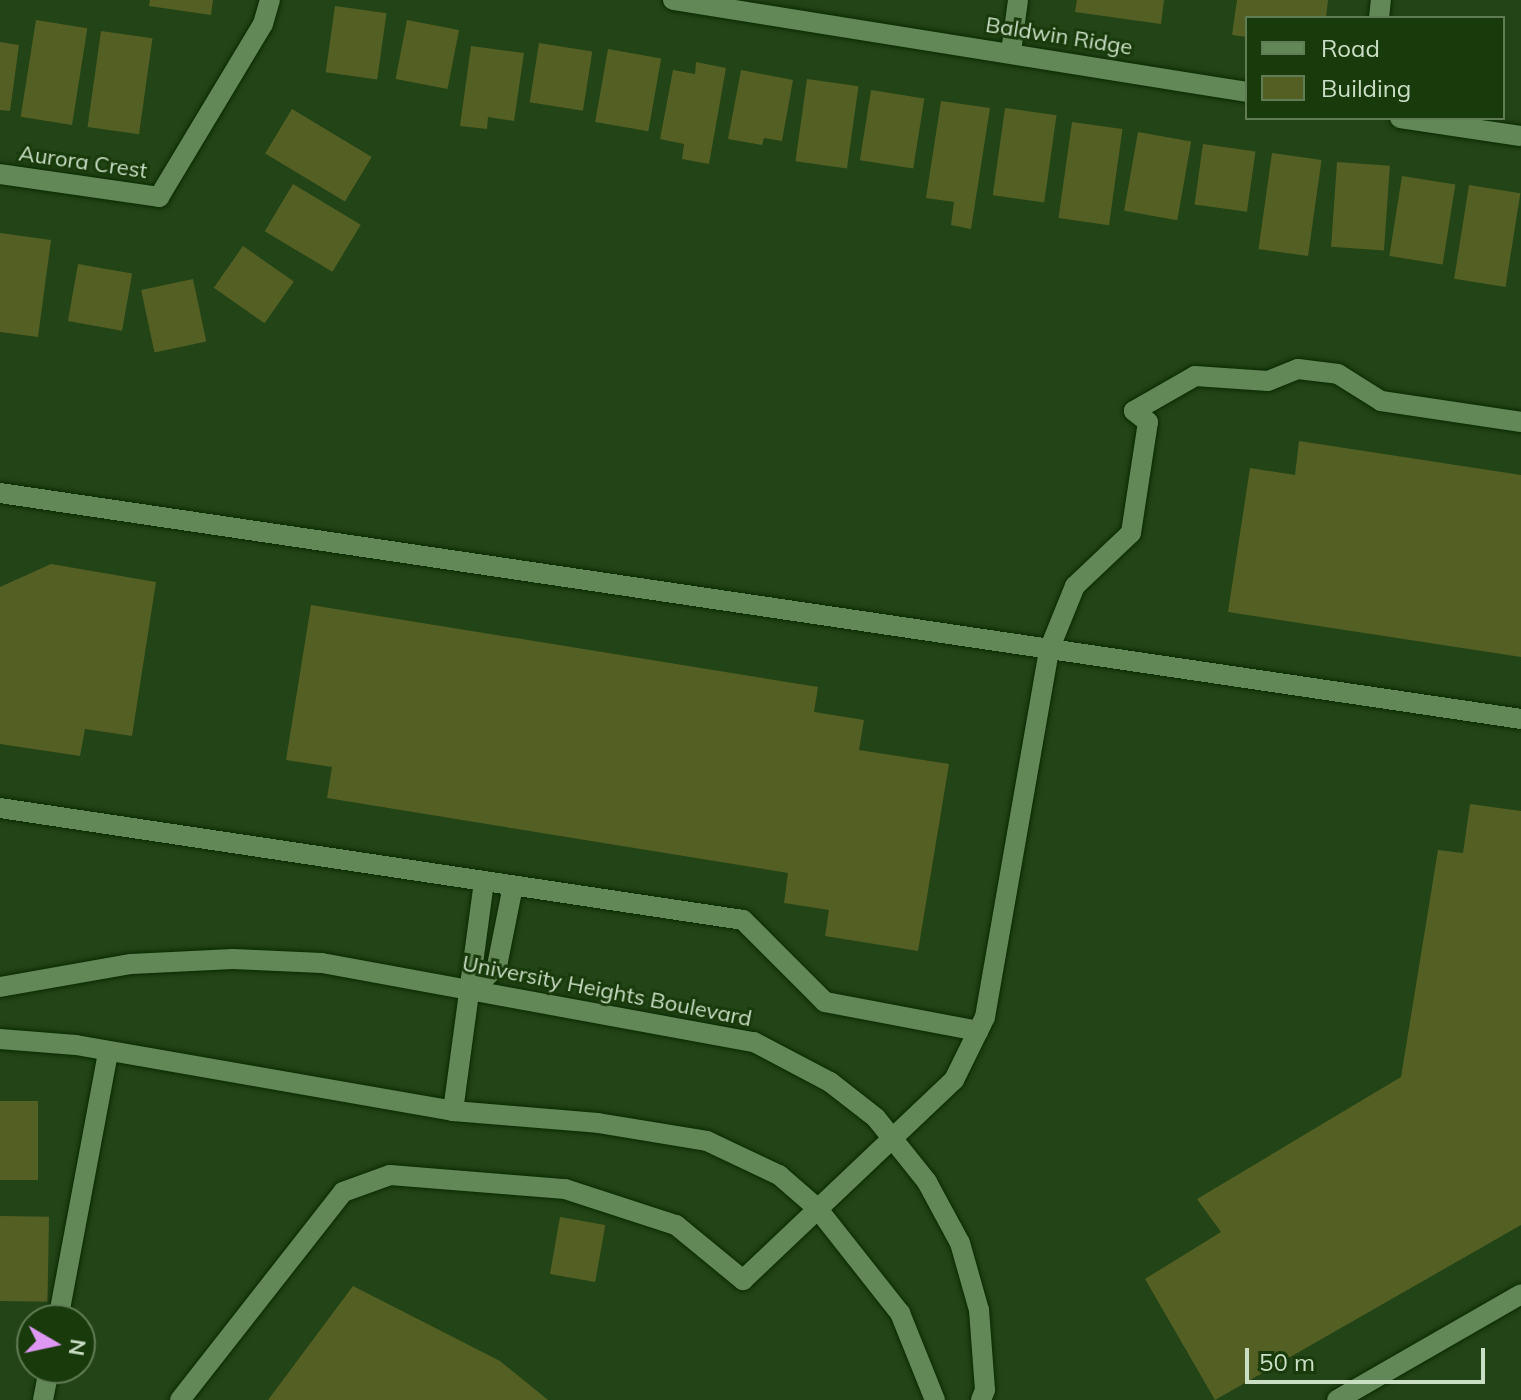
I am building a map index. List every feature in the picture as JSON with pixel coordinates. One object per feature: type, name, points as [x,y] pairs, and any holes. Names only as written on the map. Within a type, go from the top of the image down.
[{"type":"street","name":"Aurora Crest","points":[[0,174],[159,197],[263,24],[270,0]]},
{"type":"street","name":"Baldwin Ridge","points":[[673,0],[1245,92]]},
{"type":"street","points":[[1011,52],[1018,0]]},
{"type":"street","points":[[1413,120],[1521,136]]},
{"type":"street","points":[[180,1400],[343,1192],[390,1175],[565,1189],[676,1225],[743,1280],[954,1080],[985,1017],[1049,650],[1075,586],[1131,533],[1148,422],[1134,411],[1195,376],[1268,381],[1298,369],[1338,374],[1381,401],[1521,422]]},
{"type":"street","points":[[0,493],[1521,719]]},
{"type":"street","points":[[0,808],[743,920],[825,1002],[978,1031]]},
{"type":"street","points":[[453,1111],[473,990],[469,965],[484,881]]},
{"type":"street","points":[[473,990],[497,966],[513,886]]},
{"type":"street","name":"University Heights Boulevard","points":[[0,987],[131,964],[233,959],[322,963],[754,1042],[830,1082],[894,1136],[927,1182],[960,1243],[979,1310],[985,1390],[981,1400]]},
{"type":"street","points":[[0,1039],[108,1052],[453,1111],[598,1123],[707,1141],[779,1175],[817,1208],[900,1313],[935,1400]]},
{"type":"street","points":[[61,1304],[108,1052]]},
{"type":"street","points":[[1337,1400],[1521,1294]]},
{"type":"building","points":[[150,0],[213,0],[211,15],[149,6]]},
{"type":"building","points":[[1077,0],[1164,0],[1161,24],[1075,12]]},
{"type":"building","points":[[1237,0],[1328,0],[1326,16],[1245,16],[1245,37],[1232,35]]},
{"type":"building","points":[[335,6],[386,13],[377,80],[326,72]]},
{"type":"building","points":[[36,20],[87,28],[72,125],[21,117]]},
{"type":"building","points":[[407,20],[459,30],[448,89],[396,79]]},
{"type":"building","points":[[101,31],[152,38],[139,134],[88,127]]},
{"type":"building","points":[[0,42],[19,45],[10,111],[0,110]]},
{"type":"building","points":[[539,43],[592,51],[583,111],[530,102]]},
{"type":"building","points":[[471,46],[524,53],[514,121],[488,117],[487,129],[460,126]]},
{"type":"building","points":[[608,49],[661,58],[648,131],[595,122]]},
{"type":"building","points":[[696,62],[726,68],[709,164],[682,159],[684,144],[660,139],[673,70],[695,74]]},
{"type":"building","points":[[741,70],[793,80],[782,141],[764,138],[762,145],[728,139]]},
{"type":"building","points":[[807,79],[858,86],[847,168],[795,161]]},
{"type":"building","points":[[871,90],[924,98],[913,169],[860,160]]},
{"type":"building","points":[[941,101],[990,108],[971,229],[951,225],[954,202],[926,198]]},
{"type":"building","points":[[1005,108],[1056,115],[1044,202],[993,195]]},
{"type":"building","points":[[292,109],[372,157],[345,201],[265,154]]},
{"type":"building","points":[[1072,122],[1123,129],[1109,225],[1059,218]]},
{"type":"building","points":[[1138,132],[1191,141],[1177,220],[1124,211]]},
{"type":"building","points":[[1203,144],[1255,151],[1247,212],[1195,204]]},
{"type":"building","points":[[1272,153],[1322,160],[1308,256],[1259,249]]},
{"type":"building","points":[[1337,162],[1390,166],[1384,250],[1331,247]]},
{"type":"building","points":[[1402,176],[1455,184],[1443,264],[1389,256]]},
{"type":"building","points":[[293,184],[361,225],[332,272],[265,231]]},
{"type":"building","points":[[1469,185],[1520,193],[1505,287],[1454,279]]},
{"type":"building","points":[[0,233],[51,240],[38,337],[0,332]]},
{"type":"building","points":[[243,246],[294,282],[265,323],[214,288]]},
{"type":"building","points":[[78,264],[132,274],[122,331],[68,321]]},
{"type":"building","points":[[193,279],[206,342],[154,353],[141,290]]},
{"type":"building","points":[[1299,441],[1521,475],[1521,657],[1228,612],[1250,468],[1295,475]]},
{"type":"building","points":[[51,564],[156,582],[132,736],[85,729],[80,756],[0,744],[0,587]]},
{"type":"building","points":[[311,605],[818,687],[814,712],[864,720],[859,750],[949,764],[918,951],[825,936],[829,910],[784,903],[788,873],[327,798],[332,767],[286,760]]},
{"type":"building","points":[[1470,804],[1521,811],[1521,1225],[1215,1400],[1145,1279],[1221,1232],[1197,1199],[1401,1077],[1438,850],[1463,853]]},
{"type":"building","points":[[0,1101],[38,1101],[38,1180],[0,1180]]},
{"type":"building","points":[[0,1216],[49,1217],[48,1302],[0,1301]]},
{"type":"building","points":[[560,1217],[605,1225],[595,1282],[550,1274]]},
{"type":"building","points":[[353,1286],[500,1361],[548,1400],[268,1400]]}]
